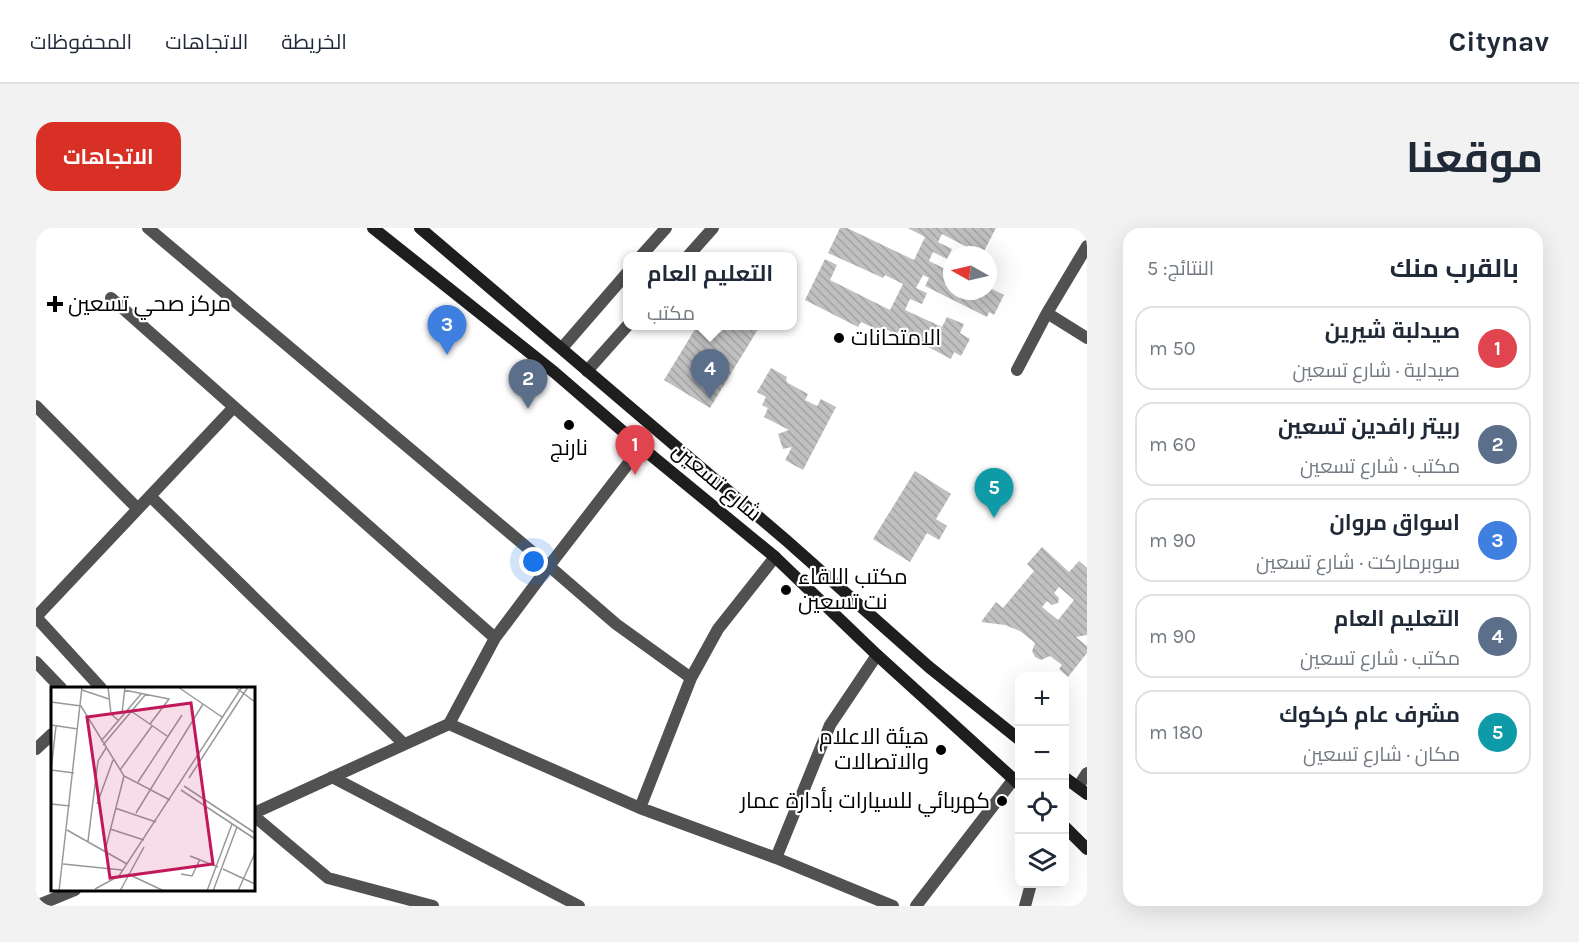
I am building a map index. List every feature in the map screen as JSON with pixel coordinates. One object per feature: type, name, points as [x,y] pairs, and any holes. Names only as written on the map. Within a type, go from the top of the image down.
[{"type":"main road","name":"شارع تسعين","points":[[373,228],[554,372],[775,557],[876,655],[1015,781]]},
{"type":"main road","name":"شارع تسعين","points":[[420,228],[788,542],[929,667],[1015,736]]},
{"type":"main road","points":[[1069,780],[1082,791]]},
{"type":"main road","points":[[1069,830],[1087,849]]},
{"type":"street","points":[[148,228],[616,624],[691,678]]},
{"type":"street","points":[[645,252],[666,228]]},
{"type":"street","points":[[692,252],[713,228]]},
{"type":"street","points":[[1017,370],[1047,313],[1087,246]]},
{"type":"street","points":[[562,348],[623,278]]},
{"type":"street","points":[[111,298],[495,638]]},
{"type":"street","points":[[1047,313],[1087,338]]},
{"type":"street","points":[[587,371],[623,330]]},
{"type":"street","points":[[36,406],[138,509]]},
{"type":"street","points":[[100,687],[36,617],[234,407]]},
{"type":"street","points":[[255,815],[449,724],[495,638],[641,447]]},
{"type":"street","points":[[150,496],[404,744]]},
{"type":"street","points":[[640,808],[691,678],[718,629],[775,557]]},
{"type":"street","points":[[776,858],[830,725],[876,655]]},
{"type":"street","points":[[36,662],[60,687]]},
{"type":"street","points":[[36,675],[52,678]]},
{"type":"street","points":[[449,724],[640,808],[776,858],[893,906]]},
{"type":"street","points":[[36,749],[51,736]]},
{"type":"street","points":[[1082,791],[1087,773]]},
{"type":"street","points":[[332,777],[579,906]]},
{"type":"street","points":[[916,906],[1015,785]]},
{"type":"street","points":[[255,816],[328,878],[433,906]]},
{"type":"street","points":[[1025,906],[1029,888]]},
{"type":"street","points":[[36,906],[73,891]]},
{"type":"building","points":[[840,228],[847,228],[914,260],[925,237],[908,228],[996,228],[987,246],[965,246],[942,234],[938,242],[946,246],[943,246],[943,257],[933,252],[929,261],[943,268],[943,295],[925,286],[929,278],[923,275],[916,288],[927,293],[922,304],[910,299],[905,310],[942,327],[947,317],[964,324],[960,333],[970,339],[961,356],[954,352],[951,359],[898,331],[897,335],[882,327],[880,331],[861,322],[858,327],[805,300],[825,259],[837,265],[830,280],[890,310],[903,284],[885,275],[883,278],[828,253]]},
{"type":"building","points":[[997,292],[1004,295],[994,315],[989,312],[987,317],[953,300],[997,300]]},
{"type":"building","points":[[695,330],[758,330],[710,408],[664,380]]},
{"type":"building","points":[[771,368],[787,377],[788,383],[808,394],[805,400],[817,406],[821,399],[836,407],[803,470],[785,460],[792,447],[783,449],[778,434],[789,430],[764,417],[768,408],[762,405],[766,397],[757,392]]},
{"type":"building","points":[[915,471],[951,494],[936,519],[947,526],[939,540],[927,533],[910,562],[873,539]]},
{"type":"building","points":[[1042,547],[1069,572],[1079,561],[1087,568],[1087,635],[1076,637],[1087,646],[1087,653],[1069,676],[1069,672],[1062,672],[1059,669],[1062,665],[1050,656],[1041,660],[1035,657],[1032,651],[1035,643],[1020,631],[1005,625],[981,622],[996,602],[1003,608],[1034,571],[1027,564]],"holes":[[[1059,587],[1074,600],[1058,620],[1042,607],[1047,601],[1052,605],[1058,603],[1059,598],[1054,593]]]},
{"type":"place","name":"مركز صحي تسعين","points":[[55,304]]},
{"type":"place","name":"الامتحانات","points":[[839,338]]},
{"type":"place","name":"اسواق مروان","points":[[447,355]]},
{"type":"place","name":"التعليم العام","points":[[710,399]]},
{"type":"place","name":"ربيتر رافدين تسعين","points":[[528,409]]},
{"type":"place","name":"نارنج","points":[[569,425]]},
{"type":"place","name":"صيدلبة شيرين","points":[[635,475]]},
{"type":"place","name":"مشرف عام كركوك","points":[[994,518]]},
{"type":"place","name":"مكتب اللقاء نت تسعين","points":[[786,590]]},
{"type":"place","name":"هيئة الاعلام والاتصالات","points":[[941,750]]},
{"type":"place","name":"كهربائي للسيارات بأدارة عمار","points":[[1002,801]]}]
